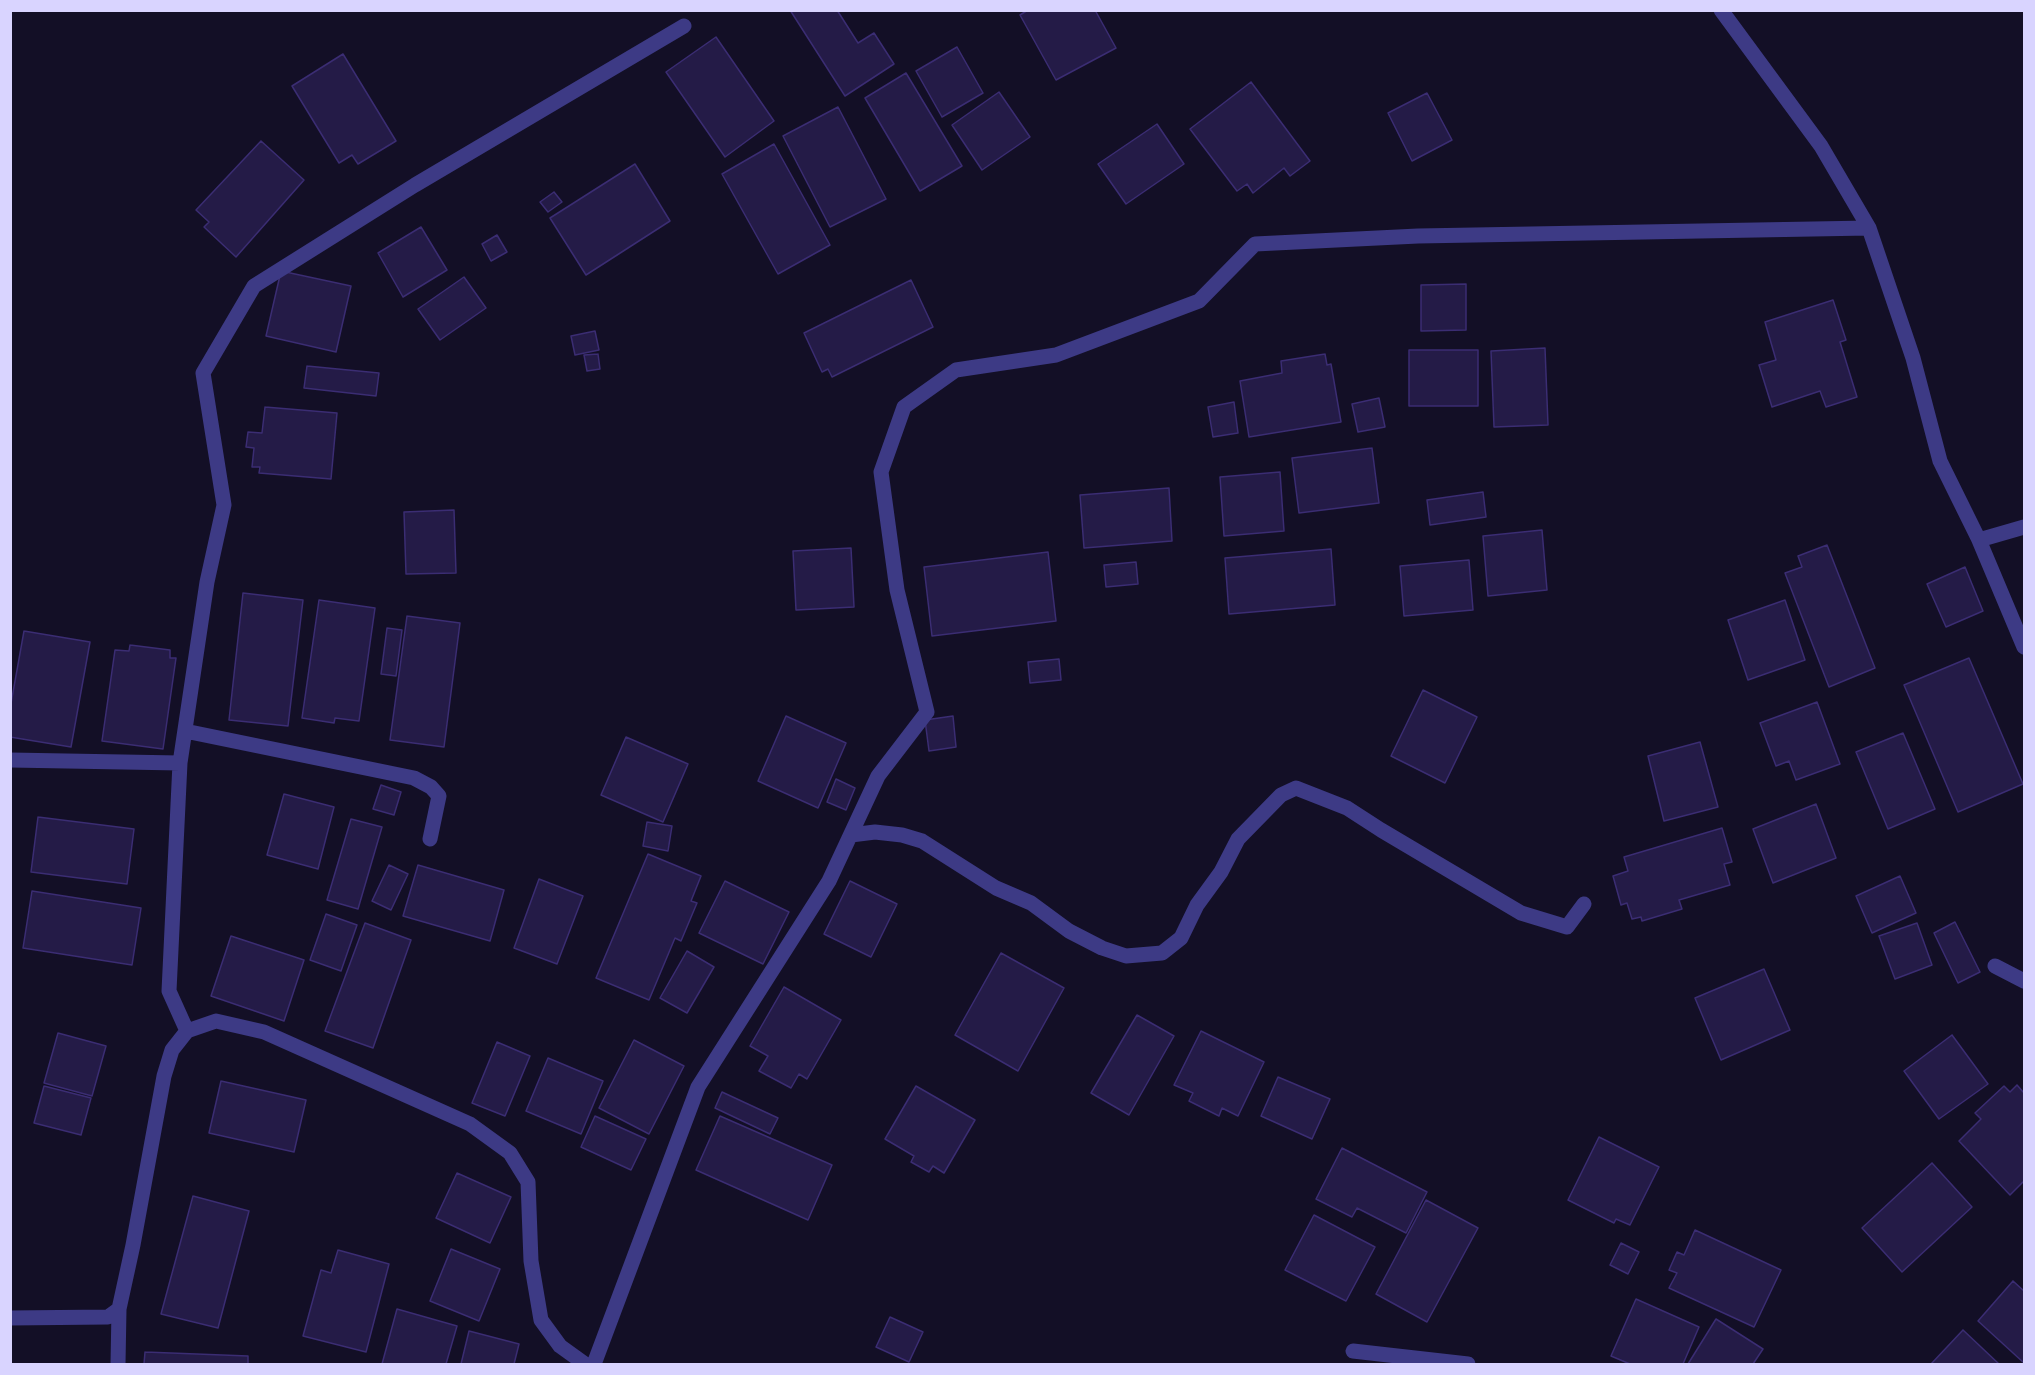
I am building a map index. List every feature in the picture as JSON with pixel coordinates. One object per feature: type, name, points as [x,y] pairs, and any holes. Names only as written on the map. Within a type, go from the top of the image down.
[{"type":"street","points":[[1721,10],[1821,146],[1869,228],[1913,358],[1940,461],[1979,540],[2025,647]]},
{"type":"street","points":[[187,1031],[169,991],[180,763],[207,582],[224,505],[203,373],[254,286],[415,185],[684,26]]},
{"type":"street","points":[[594,1365],[698,1087],[829,881],[879,776],[927,712],[897,590],[881,472],[904,407],[956,370],[1056,355],[1199,301],[1255,244],[1418,236],[1869,228]]},
{"type":"street","points":[[1979,540],[2025,527]]},
{"type":"street","points":[[185,731],[414,778],[431,787],[439,796],[430,839]]},
{"type":"street","points":[[10,760],[180,763]]},
{"type":"street","points":[[850,835],[875,832],[902,835],[922,841],[996,888],[1030,903],[1069,931],[1102,948],[1126,956],[1162,953],[1181,938],[1197,905],[1221,872],[1238,839],[1281,795],[1296,788],[1347,808],[1521,913],[1567,927],[1584,904]]},
{"type":"street","points":[[1995,966],[2025,981]]},
{"type":"street","points":[[117,1365],[118,1309],[133,1245],[164,1076],[172,1050],[187,1031],[216,1021],[264,1032],[470,1124],[510,1153],[528,1182],[531,1260],[541,1320],[560,1346],[585,1365]]},
{"type":"street","points":[[10,1318],[108,1317],[118,1309]]},
{"type":"street","points":[[1353,1351],[1468,1365]]},
{"type":"building","points":[[790,10],[837,10],[858,43],[874,33],[894,64],[845,96]]},
{"type":"building","points":[[1028,10],[1095,10],[1116,48],[1056,80],[1020,15]]},
{"type":"building","points":[[716,37],[774,121],[725,157],[666,72]]},
{"type":"building","points":[[957,47],[983,93],[942,117],[916,71]]},
{"type":"building","points":[[343,54],[396,141],[358,164],[352,155],[339,163],[292,86]]},
{"type":"building","points":[[906,73],[962,166],[920,191],[865,98]]},
{"type":"building","points":[[1251,82],[1310,161],[1290,176],[1284,168],[1253,193],[1247,184],[1237,191],[1190,129]]},
{"type":"building","points":[[999,92],[1030,137],[982,170],[952,125]]},
{"type":"building","points":[[1427,93],[1452,140],[1412,161],[1388,113]]},
{"type":"building","points":[[838,107],[886,199],[830,227],[783,136]]},
{"type":"building","points":[[1157,124],[1184,164],[1126,204],[1098,164]]},
{"type":"building","points":[[261,141],[304,180],[236,257],[204,227],[209,222],[196,210]]},
{"type":"building","points":[[774,144],[830,245],[778,274],[722,174]]},
{"type":"building","points":[[635,164],[670,221],[586,275],[550,218]]},
{"type":"building","points":[[554,192],[562,202],[548,212],[540,202]]},
{"type":"building","points":[[421,227],[447,270],[403,297],[378,253]]},
{"type":"building","points":[[497,235],[507,252],[491,261],[482,244]]},
{"type":"building","points":[[281,271],[351,286],[336,352],[266,336]]},
{"type":"building","points":[[464,277],[486,308],[440,340],[418,309]]},
{"type":"building","points":[[911,280],[933,327],[832,377],[828,369],[822,372],[804,333]]},
{"type":"building","points":[[1466,284],[1466,330],[1421,331],[1421,285]]},
{"type":"building","points":[[1833,300],[1846,340],[1840,342],[1857,397],[1826,407],[1820,391],[1772,407],[1759,365],[1776,360],[1765,322]]},
{"type":"building","points":[[595,331],[599,350],[575,355],[571,336]]},
{"type":"building","points":[[1545,348],[1548,425],[1494,427],[1491,351]]},
{"type":"building","points":[[1409,350],[1478,350],[1478,406],[1409,406]]},
{"type":"building","points":[[598,354],[600,369],[587,371],[584,355]]},
{"type":"building","points":[[1325,354],[1327,365],[1331,364],[1341,422],[1249,437],[1240,381],[1282,373],[1281,361]]},
{"type":"building","points":[[307,366],[379,373],[376,396],[304,388]]},
{"type":"building","points":[[1379,398],[1385,427],[1358,432],[1352,404]]},
{"type":"building","points":[[1234,402],[1238,433],[1213,437],[1208,407]]},
{"type":"building","points":[[265,407],[337,413],[331,479],[259,473],[260,467],[252,467],[254,448],[246,447],[248,432],[262,433]]},
{"type":"building","points":[[1372,448],[1379,503],[1299,513],[1292,458]]},
{"type":"building","points":[[1280,472],[1284,531],[1224,536],[1220,477]]},
{"type":"building","points":[[1169,488],[1172,541],[1084,548],[1080,495]]},
{"type":"building","points":[[1483,492],[1486,517],[1430,525],[1427,500]]},
{"type":"building","points":[[454,510],[456,573],[406,574],[404,512]]},
{"type":"building","points":[[1542,530],[1547,590],[1488,596],[1483,536]]},
{"type":"building","points":[[1827,545],[1875,668],[1829,687],[1785,573],[1802,567],[1798,556]]},
{"type":"building","points":[[851,548],[854,607],[796,610],[793,551]]},
{"type":"building","points":[[1331,549],[1335,605],[1229,614],[1225,558]]},
{"type":"building","points":[[1048,552],[1056,621],[932,636],[924,567]]},
{"type":"building","points":[[1469,560],[1473,610],[1404,616],[1400,566]]},
{"type":"building","points":[[1136,562],[1138,584],[1106,587],[1104,565]]},
{"type":"building","points":[[1965,567],[1983,611],[1946,627],[1927,584]]},
{"type":"building","points":[[243,593],[303,600],[288,726],[229,720]]},
{"type":"building","points":[[319,600],[375,608],[359,721],[335,718],[334,723],[302,718]]},
{"type":"building","points":[[1785,600],[1805,660],[1748,680],[1728,620]]},
{"type":"building","points":[[407,616],[460,623],[444,747],[390,740]]},
{"type":"building","points":[[387,628],[402,630],[396,676],[381,674]]},
{"type":"building","points":[[24,631],[90,642],[71,747],[10,737],[10,709]]},
{"type":"building","points":[[130,645],[170,650],[170,658],[176,658],[163,749],[102,741],[115,650],[129,651]]},
{"type":"building","points":[[1969,658],[2023,784],[1958,812],[1904,685]]},
{"type":"building","points":[[1059,659],[1061,680],[1030,683],[1028,662]]},
{"type":"building","points":[[1423,690],[1477,717],[1445,783],[1391,756]]},
{"type":"building","points":[[1817,702],[1840,764],[1796,780],[1789,761],[1776,766],[1760,723]]},
{"type":"building","points":[[786,716],[846,743],[818,808],[758,781]]},
{"type":"building","points":[[953,716],[956,747],[929,751],[925,720]]},
{"type":"building","points":[[1903,733],[1935,809],[1888,829],[1856,752]]},
{"type":"building","points":[[626,737],[688,764],[663,822],[601,795]]},
{"type":"building","points":[[1700,742],[1718,807],[1664,821],[1648,756]]},
{"type":"building","points":[[836,779],[855,788],[846,810],[827,802]]},
{"type":"building","points":[[381,785],[401,792],[394,815],[373,809]]},
{"type":"building","points":[[284,794],[334,807],[318,869],[267,855]]},
{"type":"building","points":[[1816,804],[1836,858],[1773,883],[1753,829]]},
{"type":"building","points":[[38,817],[134,829],[127,884],[31,872]]},
{"type":"building","points":[[351,819],[382,827],[358,909],[327,900]]},
{"type":"building","points":[[647,822],[672,826],[668,851],[643,846]]},
{"type":"building","points":[[1722,828],[1732,862],[1724,864],[1730,885],[1679,900],[1682,909],[1642,921],[1641,917],[1632,919],[1627,903],[1621,905],[1613,876],[1628,871],[1624,857]]},
{"type":"building","points":[[648,854],[701,876],[691,901],[697,903],[681,941],[675,938],[649,1000],[596,978]]},
{"type":"building","points":[[389,865],[408,874],[391,910],[372,901]]},
{"type":"building","points":[[418,865],[504,890],[490,941],[403,916]]},
{"type":"building","points":[[1900,876],[1916,913],[1872,933],[1856,896]]},
{"type":"building","points":[[539,879],[583,896],[557,964],[514,948]]},
{"type":"building","points":[[725,881],[789,912],[763,964],[699,933]]},
{"type":"building","points":[[850,881],[897,904],[871,957],[824,934]]},
{"type":"building","points":[[32,891],[141,908],[132,965],[23,948]]},
{"type":"building","points":[[326,914],[357,925],[341,971],[310,960]]},
{"type":"building","points":[[1955,922],[1980,972],[1958,983],[1934,933]]},
{"type":"building","points":[[365,923],[411,940],[373,1048],[325,1031]]},
{"type":"building","points":[[1917,923],[1932,965],[1895,979],[1879,936]]},
{"type":"building","points":[[231,936],[304,960],[284,1021],[211,996]]},
{"type":"building","points":[[687,951],[714,967],[687,1013],[660,998]]},
{"type":"building","points":[[1001,953],[1064,988],[1018,1071],[955,1035]]},
{"type":"building","points":[[1764,969],[1790,1030],[1721,1060],[1695,998]]},
{"type":"building","points":[[784,987],[841,1020],[807,1079],[799,1074],[791,1088],[759,1071],[768,1056],[750,1046]]},
{"type":"building","points":[[1137,1015],[1174,1036],[1129,1115],[1091,1093]]},
{"type":"building","points":[[1201,1031],[1264,1062],[1238,1116],[1222,1108],[1219,1116],[1189,1101],[1193,1093],[1174,1085]]},
{"type":"building","points":[[58,1033],[106,1046],[92,1096],[44,1083]]},
{"type":"building","points":[[1952,1035],[1988,1084],[1939,1119],[1904,1071]]},
{"type":"building","points":[[634,1040],[684,1066],[649,1134],[599,1108]]},
{"type":"building","points":[[497,1042],[530,1056],[505,1116],[472,1103]]},
{"type":"building","points":[[548,1058],[603,1081],[581,1134],[526,1111]]},
{"type":"building","points":[[1278,1077],[1330,1099],[1312,1139],[1261,1116]]},
{"type":"building","points":[[221,1081],[306,1100],[294,1152],[209,1133]]},
{"type":"building","points":[[2017,1085],[2024,1093],[2024,1181],[2010,1195],[1959,1141],[1981,1119],[1975,1113],[2004,1086],[2010,1092]]},
{"type":"building","points":[[44,1086],[91,1098],[81,1135],[34,1123]]},
{"type":"building","points":[[916,1086],[975,1120],[944,1173],[933,1166],[929,1172],[911,1162],[914,1156],[885,1139]]},
{"type":"building","points":[[722,1092],[778,1118],[770,1134],[715,1108]]},
{"type":"building","points":[[595,1116],[646,1139],[631,1170],[581,1147]]},
{"type":"building","points":[[720,1116],[832,1165],[808,1220],[696,1170]]},
{"type":"building","points":[[1599,1137],[1659,1167],[1630,1225],[1616,1219],[1614,1223],[1568,1200]]},
{"type":"building","points":[[1342,1148],[1427,1192],[1406,1233],[1357,1208],[1352,1217],[1316,1199]]},
{"type":"building","points":[[1932,1163],[1972,1207],[1902,1272],[1862,1228]]},
{"type":"building","points":[[457,1173],[511,1197],[490,1243],[436,1218]]},
{"type":"building","points":[[193,1196],[249,1211],[218,1328],[161,1314]]},
{"type":"building","points":[[1426,1200],[1478,1228],[1427,1322],[1376,1294]]},
{"type":"building","points":[[1314,1215],[1375,1247],[1346,1301],[1285,1270]]},
{"type":"building","points":[[1695,1230],[1781,1270],[1754,1327],[1669,1288],[1677,1273],[1669,1270],[1677,1252],[1684,1255]]},
{"type":"building","points":[[1621,1243],[1639,1252],[1628,1274],[1610,1265]]},
{"type":"building","points":[[451,1249],[500,1269],[479,1321],[430,1301]]},
{"type":"building","points":[[338,1250],[389,1264],[366,1352],[303,1336],[321,1270],[331,1273]]},
{"type":"building","points":[[2013,1281],[2024,1291],[2024,1363],[1978,1321]]},
{"type":"building","points":[[1636,1299],[1699,1327],[1683,1364],[1630,1364],[1611,1356]]},
{"type":"building","points":[[397,1309],[457,1326],[446,1364],[382,1364]]},
{"type":"building","points":[[890,1317],[923,1332],[909,1362],[876,1347]]},
{"type":"building","points":[[1716,1319],[1763,1349],[1753,1364],[1688,1364]]},
{"type":"building","points":[[1963,1330],[1999,1364],[1931,1364]]},
{"type":"building","points":[[469,1331],[519,1344],[514,1364],[461,1364]]},
{"type":"building","points":[[145,1352],[248,1356],[248,1364],[144,1364]]}]
